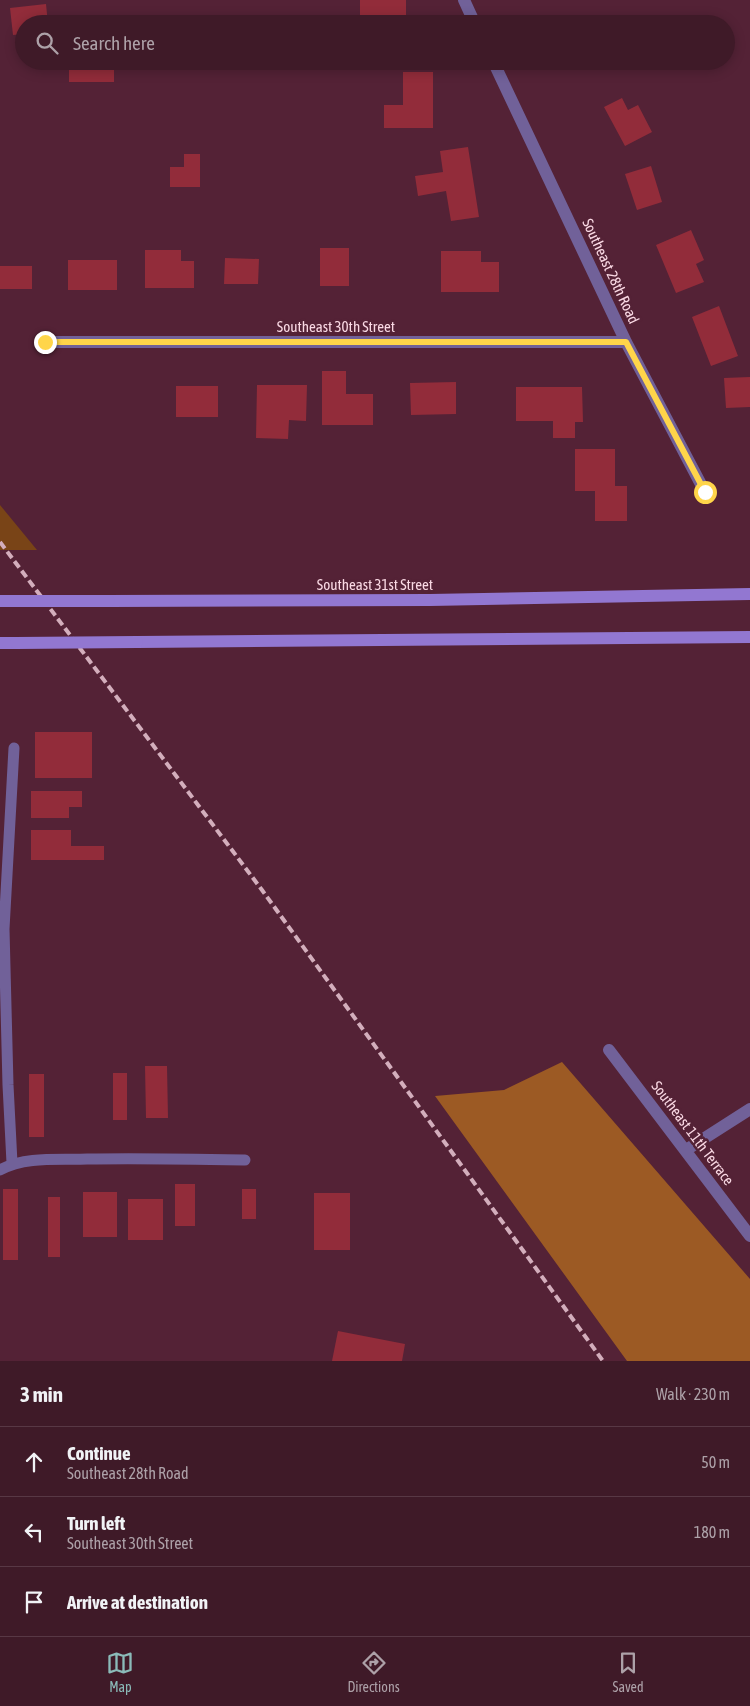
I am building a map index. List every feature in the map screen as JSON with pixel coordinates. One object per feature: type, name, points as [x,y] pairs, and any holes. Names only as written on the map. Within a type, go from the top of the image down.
[{"type":"main road","name":"Southeast 31st Street","points":[[0,601],[430,600],[750,594]]},
{"type":"main road","points":[[0,643],[750,637]]},
{"type":"street","points":[[464,0],[471,15]]},
{"type":"street","name":"Southeast 28th Road","points":[[497,70],[626,342],[705,492]]},
{"type":"street","name":"Southeast 30th Street","points":[[45,342],[626,342]]},
{"type":"street","name":"Southeast 11th Terrace","points":[[609,1050],[750,1236]]},
{"type":"street","points":[[686,1150],[750,1109]]},
{"type":"lane","points":[[12,1163],[4,929],[14,748]]},
{"type":"lane","points":[[0,1170],[12,1163],[144,1158],[245,1160]]},
{"type":"shaded area","points":[[0,505],[37,550],[0,550]]},
{"type":"shaded area","points":[[562,1062],[750,1279],[750,1361],[627,1361],[435,1096],[504,1090]]},
{"type":"building","points":[[360,0],[406,0],[406,15],[360,15]]},
{"type":"building","points":[[46,4],[47,15],[15,15],[15,35],[13,35],[10,8]]},
{"type":"building","points":[[69,70],[114,70],[114,82],[69,82]]},
{"type":"building","points":[[403,72],[433,72],[433,128],[384,128],[384,105],[403,105]]},
{"type":"building","points":[[622,98],[628,110],[638,105],[652,132],[625,146],[604,107]]},
{"type":"building","points":[[468,147],[479,217],[451,221],[446,191],[418,196],[415,176],[443,172],[440,151]]},
{"type":"building","points":[[184,154],[200,154],[200,187],[170,187],[170,167],[184,167]]},
{"type":"building","points":[[651,166],[662,202],[637,210],[625,174]]},
{"type":"building","points":[[691,230],[704,260],[696,264],[704,282],[676,293],[656,245]]},
{"type":"building","points":[[320,248],[349,248],[349,286],[320,286]]},
{"type":"building","points":[[145,250],[181,250],[181,261],[194,261],[194,288],[145,288]]},
{"type":"building","points":[[441,251],[481,251],[481,262],[499,262],[499,292],[441,292]]},
{"type":"building","points":[[225,258],[259,259],[258,284],[224,284]]},
{"type":"building","points":[[68,260],[117,260],[117,290],[68,290]]},
{"type":"building","points":[[0,266],[32,266],[32,289],[0,289]]},
{"type":"building","points":[[719,306],[738,356],[711,366],[692,317]]},
{"type":"building","points":[[322,371],[346,371],[346,394],[373,394],[373,425],[322,425]]},
{"type":"building","points":[[750,377],[750,407],[726,408],[724,378]]},
{"type":"building","points":[[456,382],[456,414],[411,415],[410,383]]},
{"type":"building","points":[[257,385],[307,385],[306,421],[289,420],[288,439],[256,438]]},
{"type":"building","points":[[176,386],[218,386],[218,417],[176,417]]},
{"type":"building","points":[[516,387],[582,387],[583,422],[575,422],[575,438],[553,438],[553,421],[516,421]]},
{"type":"building","points":[[575,449],[615,449],[615,486],[627,486],[627,521],[595,521],[595,491],[575,491]]},
{"type":"building","points":[[35,732],[92,732],[92,778],[35,778]]},
{"type":"building","points":[[31,791],[82,791],[82,807],[69,807],[69,818],[31,818]]},
{"type":"building","points":[[31,830],[71,830],[71,846],[104,846],[104,860],[31,860]]},
{"type":"building","points":[[145,1066],[167,1066],[168,1118],[146,1118]]},
{"type":"building","points":[[113,1073],[127,1073],[127,1120],[113,1120]]},
{"type":"building","points":[[29,1074],[44,1074],[44,1137],[29,1137]]},
{"type":"building","points":[[175,1184],[195,1184],[195,1226],[175,1226]]},
{"type":"building","points":[[3,1189],[18,1189],[18,1260],[3,1260]]},
{"type":"building","points":[[242,1189],[256,1189],[256,1219],[242,1219]]},
{"type":"building","points":[[83,1192],[117,1192],[117,1237],[83,1237]]},
{"type":"building","points":[[314,1193],[350,1193],[350,1250],[314,1250]]},
{"type":"building","points":[[48,1197],[60,1197],[60,1257],[48,1257]]},
{"type":"building","points":[[128,1199],[163,1199],[163,1240],[128,1240]]},
{"type":"building","points":[[338,1331],[405,1344],[402,1361],[332,1361]]},
{"type":"railway","points":[[0,542],[262,890],[603,1361]]},
{"type":"route","points":[[45,342],[626,342],[705,492]]}]
